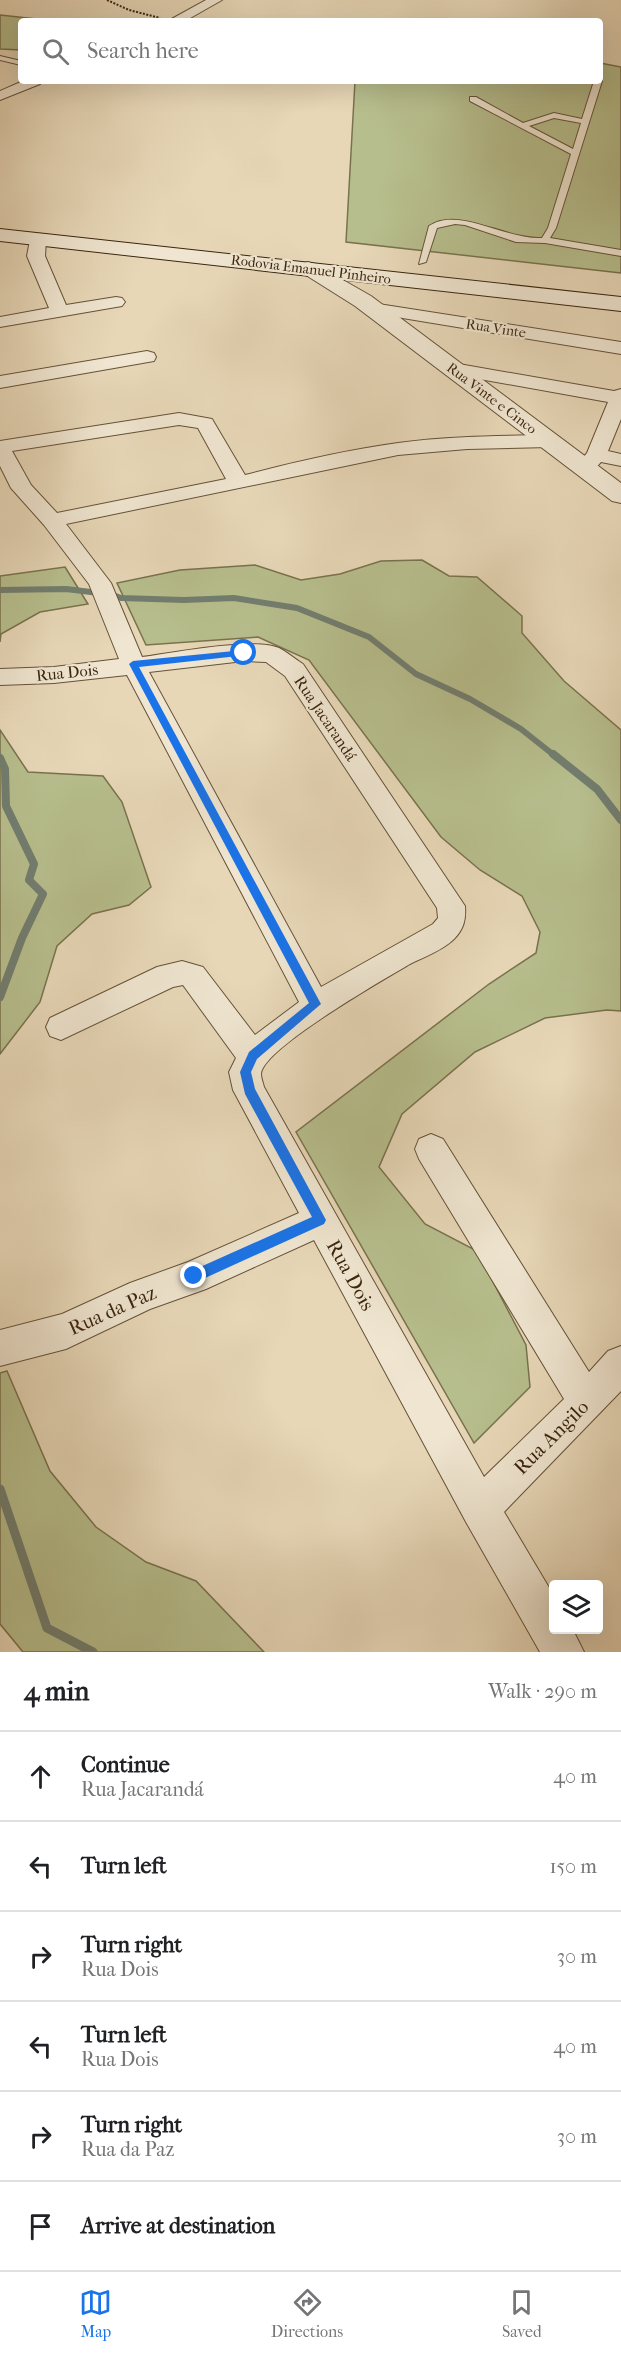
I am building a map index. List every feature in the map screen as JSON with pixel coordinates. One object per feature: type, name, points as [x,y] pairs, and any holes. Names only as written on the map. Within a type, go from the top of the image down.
[{"type":"main road","name":"Rodovia Emanuel Pinheiro","points":[[0,216],[480,268]]},
{"type":"main road","name":"Rodovia Emanuel Pinheiro","points":[[0,235],[621,304]]},
{"type":"main road","name":"Rua Vinte e Cinco","points":[[308,268],[367,305],[549,441],[590,462],[621,495]]},
{"type":"main road","points":[[367,305],[362,293],[366,286],[375,281],[394,279]]},
{"type":"street","points":[[181,18],[216,0]]},
{"type":"street","points":[[0,96],[28,84]]},
{"type":"street","points":[[38,240],[36,256],[59,311]]},
{"type":"street","points":[[0,322],[116,302]]},
{"type":"street","name":"Rua Vinte","points":[[367,305],[621,348]]},
{"type":"street","points":[[0,382],[147,357]]},
{"type":"street","points":[[453,369],[621,397],[590,462],[621,460]]},
{"type":"street","points":[[60,1027],[167,976],[182,973],[193,976],[253,1056],[315,1004],[133,664],[104,592],[52,520],[22,488],[0,447],[179,419],[205,423],[239,483]]},
{"type":"street","points":[[52,520],[398,449],[467,443],[549,441]]},
{"type":"street","name":"Rua Jacarandá","points":[[133,664],[244,653],[271,654],[294,670],[451,906],[452,920],[443,932],[315,1004]]},
{"type":"street","name":"Rua Dois","points":[[0,676],[54,675],[133,664]]},
{"type":"street","name":"Rua Dois","points":[[253,1056],[245,1072],[249,1090],[480,1508],[563,1652]]},
{"type":"street","points":[[431,1149],[587,1402]]},
{"type":"street","name":"Rua da Paz","points":[[0,1348],[66,1331],[142,1295],[194,1276],[320,1220]]},
{"type":"street","name":"Rua Angilo","points":[[480,1508],[587,1402],[621,1364]]},
{"type":"lane","points":[[0,58],[18,62]]},
{"type":"lane","points":[[545,240],[552,228],[597,84]]},
{"type":"lane","points":[[473,99],[575,153]]},
{"type":"lane","points":[[524,125],[548,114],[585,122]]},
{"type":"lane","points":[[422,262],[433,226],[457,220],[516,239],[545,240],[621,253]]},
{"type":"path","points":[[107,0],[129,10],[162,18]]},
{"type":"green space","points":[[0,15],[28,18],[18,18],[18,50],[0,49]]},
{"type":"green space","points":[[603,64],[621,67],[621,273],[346,242],[355,84],[603,84]]},
{"type":"green space","points":[[422,560],[449,576],[477,577],[522,616],[522,633],[564,681],[621,730],[621,1011],[607,1010],[545,1018],[475,1052],[402,1114],[379,1167],[425,1224],[477,1251],[526,1345],[530,1387],[474,1443],[296,1132],[489,984],[536,953],[540,932],[522,896],[480,870],[441,837],[309,660],[258,637],[146,645],[117,583],[180,570],[255,565],[301,580],[340,574],[381,561]]},
{"type":"green space","points":[[65,567],[88,604],[40,612],[1,634],[0,642],[0,576]]},
{"type":"green space","points":[[0,730],[28,772],[103,776],[122,802],[151,887],[129,905],[92,914],[57,946],[40,1002],[0,1054]]},
{"type":"green space","points":[[7,1371],[50,1471],[96,1527],[146,1562],[196,1581],[264,1652],[23,1652],[0,1624],[0,1373]]},
{"type":"waterway","points":[[0,590],[66,589],[99,593]]},
{"type":"waterway","points":[[110,594],[121,598],[184,600],[234,598],[297,608],[369,637],[416,674],[470,699],[521,729],[555,756]]},
{"type":"waterway","points":[[553,754],[597,789],[621,820]]},
{"type":"waterway","points":[[0,758],[5,769],[6,806],[34,864],[29,880],[43,894],[22,938],[0,997]]},
{"type":"waterway","points":[[0,1489],[47,1628],[93,1652]]},
{"type":"route","points":[[194,1276],[320,1220],[249,1090],[245,1072],[253,1056],[315,1004],[133,664],[244,653]]}]
